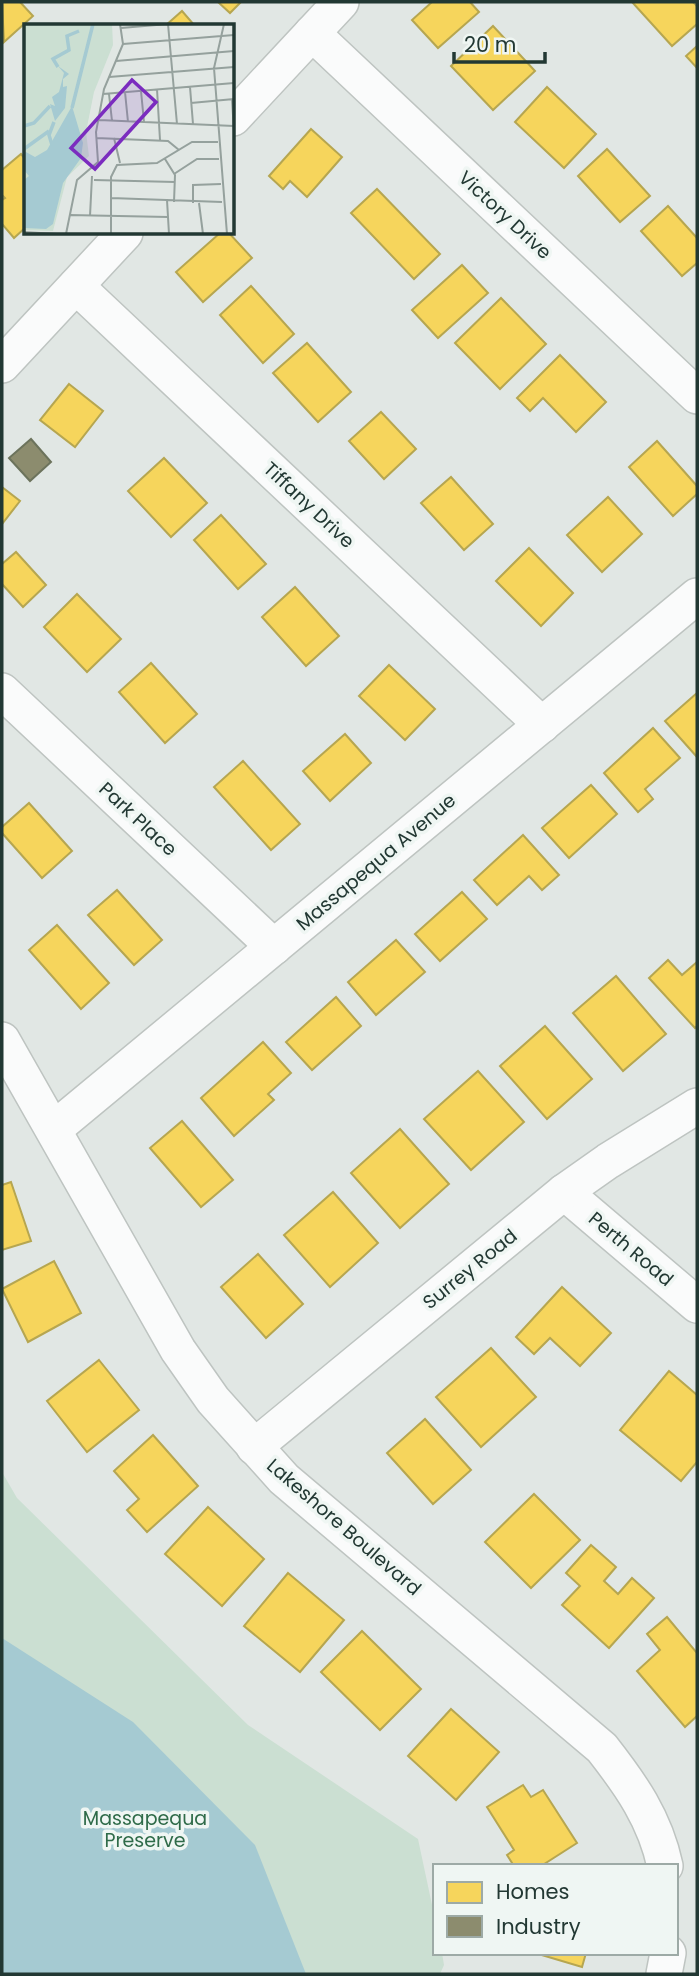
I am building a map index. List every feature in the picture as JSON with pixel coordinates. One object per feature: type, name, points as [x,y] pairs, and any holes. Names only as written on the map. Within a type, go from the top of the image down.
[{"type":"street","points":[[234,117],[341,2]]},
{"type":"street","name":"Victory Drive","points":[[312,33],[697,396]]},
{"type":"street","points":[[2,365],[124,234]]},
{"type":"street","name":"Tiffany Drive","points":[[76,286],[542,725]]},
{"type":"street","name":"Massapequa Avenue","points":[[54,1129],[697,596]]},
{"type":"street","name":"Park Place","points":[[2,691],[274,947]]},
{"type":"street","name":"Lakeshore Boulevard","points":[[2,1040],[178,1350],[213,1400],[284,1479],[602,1748],[636,1792],[650,1817],[664,1864]]},
{"type":"street","name":"Surrey Road","points":[[254,1447],[564,1192],[608,1161],[697,1106]]},
{"type":"street","name":"Perth Road","points":[[564,1192],[697,1305]]},
{"type":"street","points":[[664,1974],[668,1955]]},
{"type":"green space","name":"Massapequa Preserve","points":[[2,1472],[17,1498],[248,1725],[418,1839],[433,1910],[433,1955],[442,1955],[444,1965],[440,1974],[2,1974]]},
{"type":"water","points":[[2,1638],[133,1722],[255,1845],[306,1974],[2,1974]]},
{"type":"building: Homes","points":[[2,2],[20,2],[33,16],[4,42]]},
{"type":"building: Homes","points":[[218,2],[241,2],[230,13]]},
{"type":"building: Homes","points":[[432,2],[470,2],[479,12],[438,48],[412,20]]},
{"type":"building: Homes","points":[[632,2],[693,2],[697,6],[697,24],[672,46]]},
{"type":"building: Homes","points":[[182,11],[193,24],[167,24]]},
{"type":"building: Homes","points":[[493,26],[535,71],[493,110],[451,66]]},
{"type":"building: Homes","points":[[697,46],[697,68],[686,56]]},
{"type":"building: Homes","points":[[547,87],[596,134],[564,168],[515,122]]},
{"type":"building: Homes","points":[[311,129],[342,157],[307,197],[290,181],[283,189],[269,176]]},
{"type":"building: Homes","points":[[607,149],[650,196],[620,222],[578,176]]},
{"type":"building: Homes","points":[[21,154],[24,158],[24,229],[14,238],[2,224],[2,200],[5,198],[2,195],[2,170]]},
{"type":"building: Homes","points":[[377,189],[440,254],[414,279],[351,213]]},
{"type":"building: Homes","points":[[668,206],[697,238],[697,263],[682,276],[641,231]]},
{"type":"building: Homes","points":[[219,234],[230,234],[252,258],[203,302],[176,272]]},
{"type":"building: Homes","points":[[462,265],[488,293],[438,338],[412,310]]},
{"type":"building: Homes","points":[[251,286],[294,334],[263,363],[220,315]]},
{"type":"building: Homes","points":[[501,298],[546,344],[500,389],[455,343]]},
{"type":"building: Homes","points":[[307,343],[351,392],[318,422],[273,373]]},
{"type":"building: Homes","points":[[560,355],[606,402],[576,432],[543,398],[530,411],[517,398]]},
{"type":"building: Homes","points":[[69,384],[103,411],[75,447],[40,420]]},
{"type":"building: Homes","points":[[381,412],[416,449],[384,479],[349,441]]},
{"type":"building: Homes","points":[[657,441],[697,486],[697,494],[673,516],[629,467]]},
{"type":"building: Homes","points":[[164,458],[207,503],[171,537],[128,491]]},
{"type":"building: Homes","points":[[451,477],[493,524],[464,550],[421,503]]},
{"type":"building: Homes","points":[[2,487],[20,501],[2,524]]},
{"type":"building: Homes","points":[[608,497],[642,534],[602,572],[567,535]]},
{"type":"building: Homes","points":[[221,515],[266,564],[238,589],[194,540]]},
{"type":"building: Homes","points":[[529,548],[573,593],[541,626],[496,581]]},
{"type":"building: Homes","points":[[16,552],[46,585],[23,607],[2,584],[2,564]]},
{"type":"building: Homes","points":[[295,587],[339,636],[306,666],[262,617]]},
{"type":"building: Homes","points":[[77,594],[121,639],[87,672],[44,627]]},
{"type":"building: Homes","points":[[151,663],[197,714],[165,743],[119,692]]},
{"type":"building: Homes","points":[[389,665],[435,709],[405,740],[359,696]]},
{"type":"building: Homes","points":[[697,693],[697,757],[665,721]]},
{"type":"building: Homes","points":[[653,728],[680,758],[645,789],[653,799],[638,812],[604,773]]},
{"type":"building: Homes","points":[[345,734],[371,763],[330,801],[303,771]]},
{"type":"building: Homes","points":[[243,761],[300,824],[271,850],[214,787]]},
{"type":"building: Homes","points":[[591,785],[617,814],[569,858],[542,828]]},
{"type":"building: Homes","points":[[29,803],[72,851],[42,878],[2,833],[2,827]]},
{"type":"building: Homes","points":[[523,835],[559,875],[542,890],[529,876],[497,905],[474,880]]},
{"type":"building: Homes","points":[[117,890],[162,940],[134,965],[88,915]]},
{"type":"building: Homes","points":[[462,892],[487,919],[440,961],[415,934]]},
{"type":"building: Homes","points":[[57,925],[109,983],[81,1009],[29,950]]},
{"type":"building: Homes","points":[[396,940],[425,972],[376,1015],[348,982]]},
{"type":"building: Homes","points":[[668,960],[682,975],[697,962],[695,1028],[649,978]]},
{"type":"building: Homes","points":[[616,976],[666,1034],[623,1071],[573,1013]]},
{"type":"building: Homes","points":[[336,997],[361,1026],[312,1070],[286,1042]]},
{"type":"building: Homes","points":[[545,1026],[592,1079],[547,1119],[500,1066]]},
{"type":"building: Homes","points":[[263,1042],[291,1073],[268,1094],[274,1100],[234,1136],[201,1098]]},
{"type":"building: Homes","points":[[478,1071],[524,1122],[471,1170],[424,1119]]},
{"type":"building: Homes","points":[[182,1121],[233,1180],[201,1207],[150,1148]]},
{"type":"building: Homes","points":[[400,1129],[449,1184],[400,1228],[351,1173]]},
{"type":"building: Homes","points":[[11,1182],[31,1241],[2,1250],[2,1185]]},
{"type":"building: Homes","points":[[333,1192],[378,1243],[330,1287],[284,1235]]},
{"type":"building: Homes","points":[[258,1254],[303,1304],[266,1338],[221,1287]]},
{"type":"building: Homes","points":[[54,1261],[81,1313],[28,1342],[2,1289]]},
{"type":"building: Homes","points":[[562,1287],[611,1333],[580,1366],[550,1338],[534,1354],[516,1337]]},
{"type":"building: Homes","points":[[491,1348],[536,1397],[481,1447],[436,1397]]},
{"type":"building: Homes","points":[[99,1360],[139,1410],[87,1452],[47,1401]]},
{"type":"building: Homes","points":[[669,1371],[697,1395],[697,1462],[681,1481],[620,1430]]},
{"type":"building: Homes","points":[[425,1419],[471,1470],[433,1504],[387,1453]]},
{"type":"building: Homes","points":[[153,1435],[198,1486],[147,1532],[127,1510],[139,1499],[114,1471]]},
{"type":"building: Homes","points":[[534,1494],[580,1540],[531,1588],[485,1542]]},
{"type":"building: Homes","points":[[208,1507],[264,1559],[222,1606],[165,1554]]},
{"type":"building: Homes","points":[[591,1545],[616,1567],[604,1581],[618,1594],[632,1578],[654,1598],[609,1648],[562,1605],[580,1586],[566,1573]]},
{"type":"building: Homes","points":[[288,1573],[344,1620],[300,1672],[244,1626]]},
{"type":"building: Homes","points":[[667,1617],[697,1653],[697,1716],[685,1727],[637,1671],[660,1650],[647,1634]]},
{"type":"building: Homes","points":[[362,1631],[421,1689],[380,1730],[321,1672]]},
{"type":"building: Homes","points":[[451,1709],[499,1752],[456,1800],[408,1756]]},
{"type":"building: Homes","points":[[523,1785],[531,1797],[543,1790],[577,1843],[544,1864],[513,1864],[507,1855],[514,1850],[487,1807]]},
{"type":"building: Homes","points":[[542,1955],[585,1955],[582,1967]]},
{"type":"building: Industry","points":[[31,439],[51,462],[30,481],[9,458]]}]
